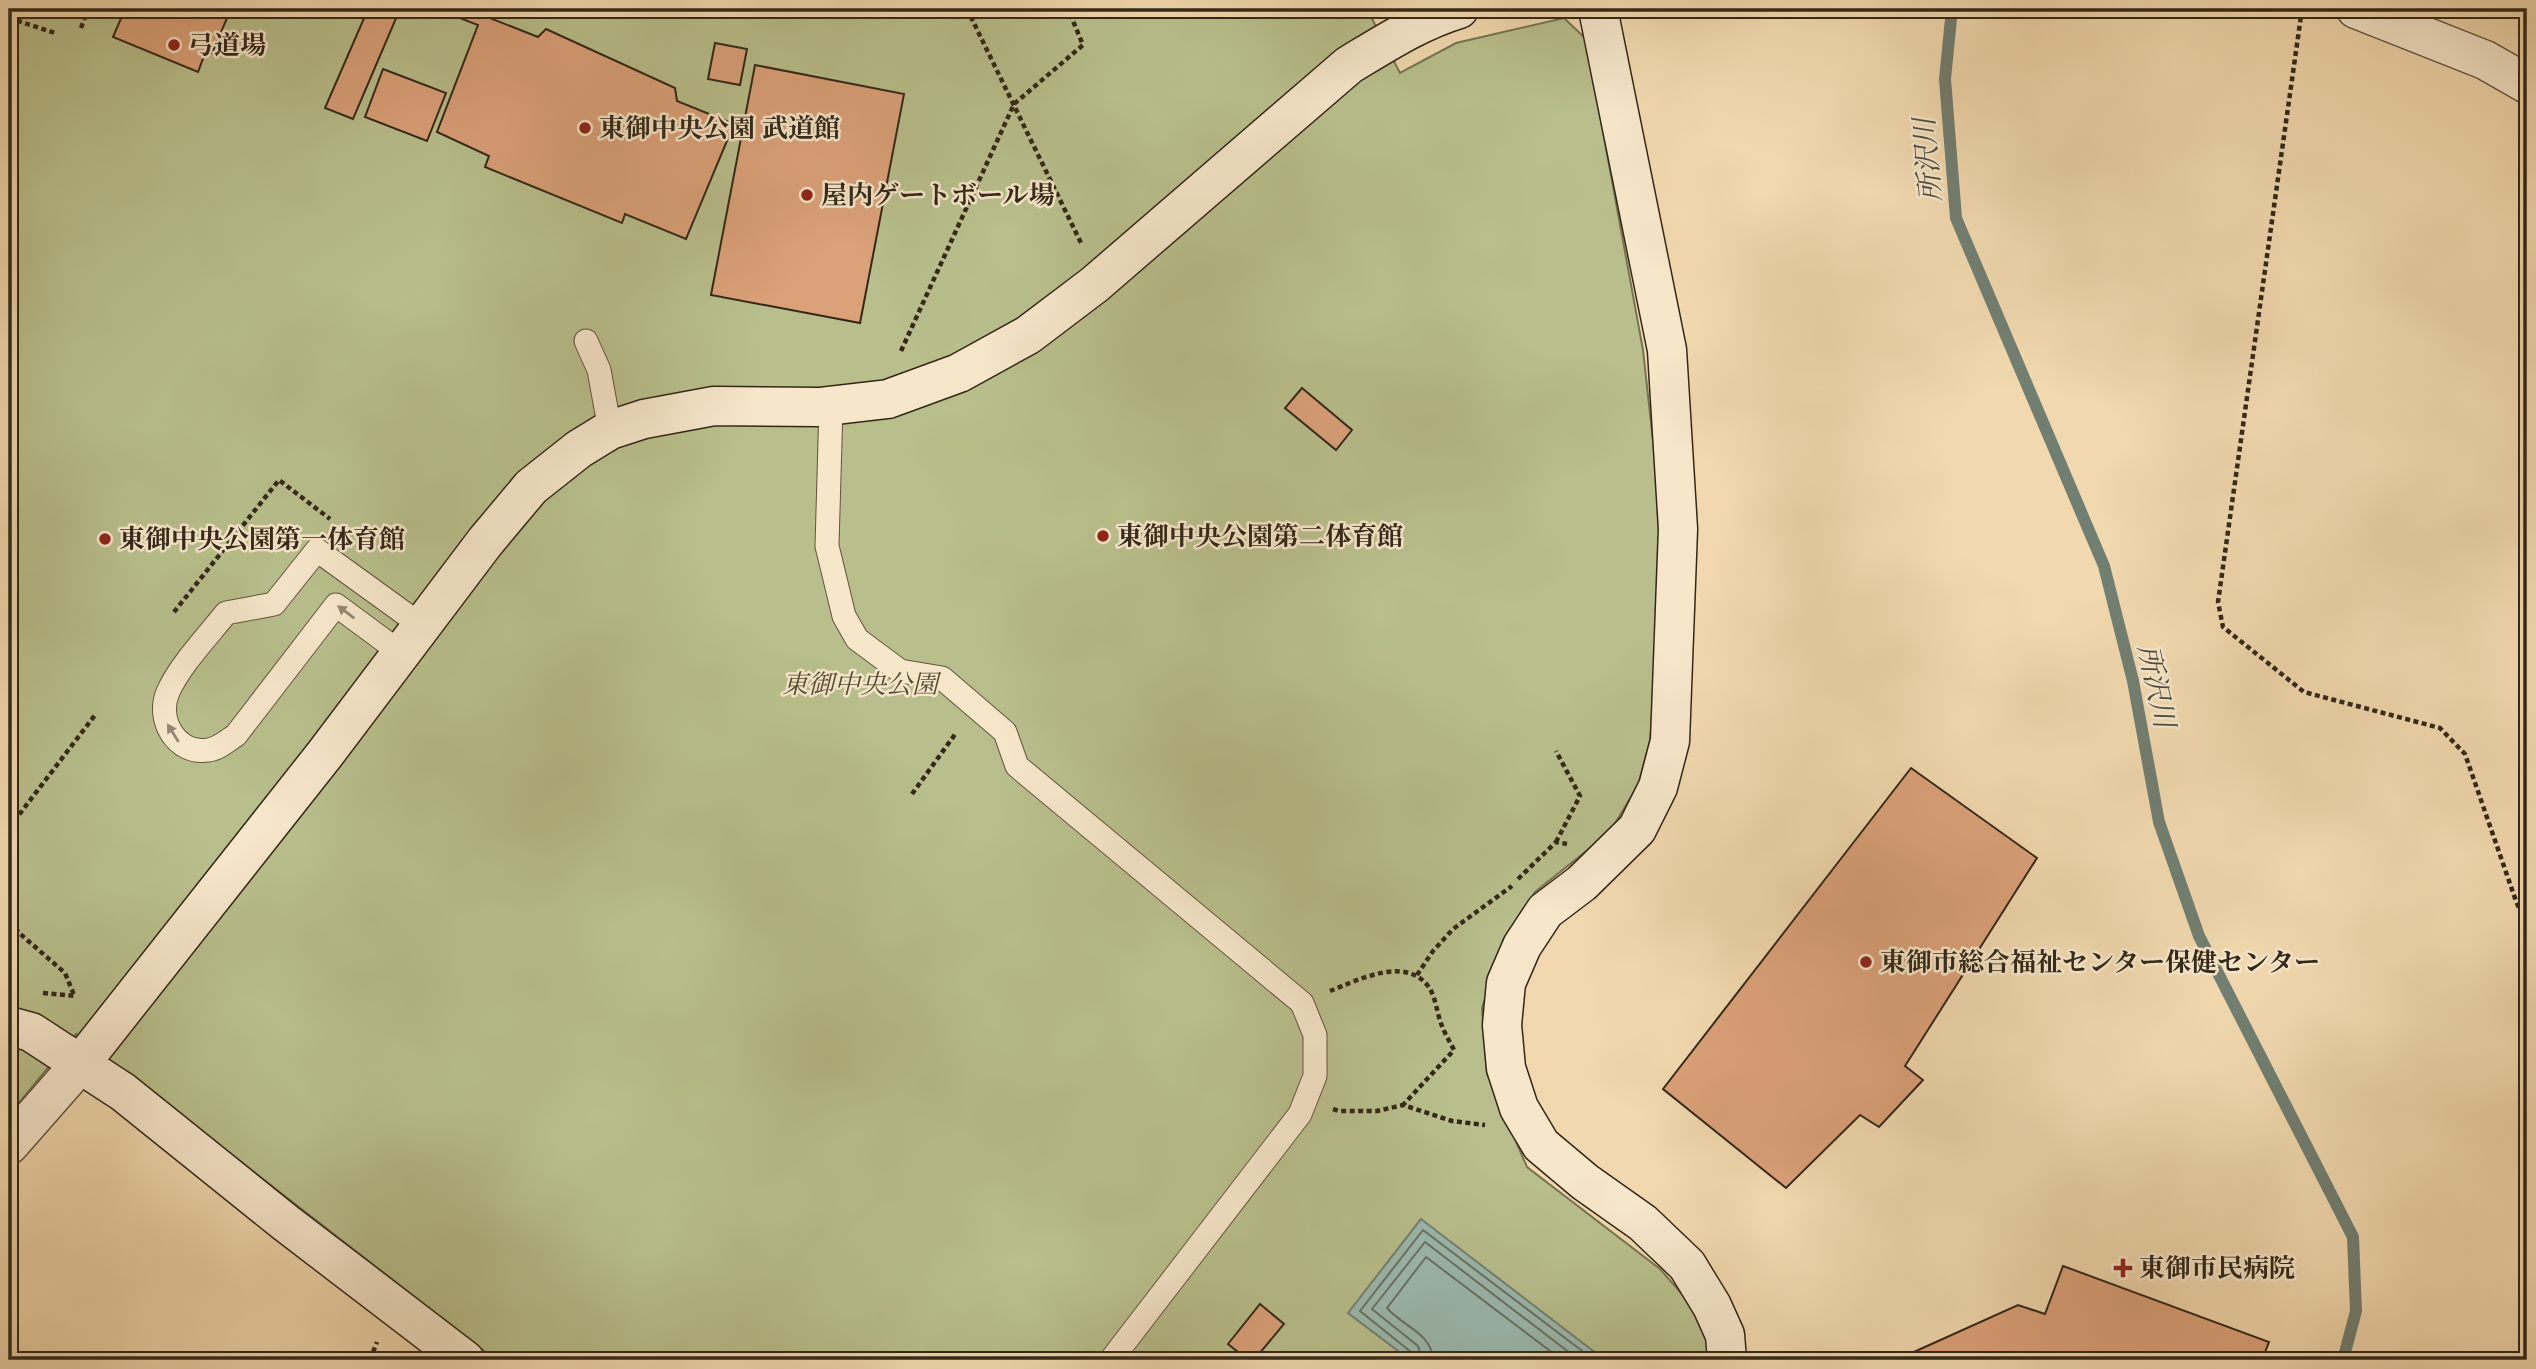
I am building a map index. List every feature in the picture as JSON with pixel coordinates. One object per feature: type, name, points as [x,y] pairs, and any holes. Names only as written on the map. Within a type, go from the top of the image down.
[{"type":"street","points":[[9,1145],[81,1063],[325,754],[485,542],[531,487],[579,449],[610,430],[644,419],[714,406],[831,406],[888,399],[959,373],[1028,335],[1099,281],[1349,50],[1389,40],[1438,15],[1459,9]]},
{"type":"street","points":[[1598,9],[1667,350],[1678,529],[1670,741],[1658,788],[1637,830],[1582,883],[1545,911],[1522,946],[1506,983],[1502,1025],[1506,1068],[1519,1108],[1541,1145],[1585,1182],[1643,1223],[1687,1265],[1726,1335],[1727,1360]]},
{"type":"street","points":[[2356,9],[2485,60],[2527,84]]},
{"type":"street","points":[[9,1026],[31,1032],[123,1092],[286,1223],[465,1360]]},
{"type":"lane","points":[[586,341],[598,370],[610,430]]},
{"type":"lane","points":[[831,406],[827,546],[844,616],[857,639],[900,671],[943,678],[1005,732],[1017,766],[1302,1003],[1315,1035],[1315,1076],[1300,1114],[1111,1360]]},
{"type":"lane","points":[[317,550],[411,640],[337,605],[236,734],[223,744],[211,750],[185,748],[175,740],[163,712],[167,693],[174,680],[226,613],[274,604],[317,550]]},
{"type":"path","points":[[81,28],[88,9]]},
{"type":"path","points":[[967,9],[1099,281]]},
{"type":"path","points":[[900,353],[1014,104],[1083,44],[1068,9]]},
{"type":"path","points":[[2302,9],[2218,602],[2223,627],[2304,692],[2440,728],[2465,754],[2527,926]]},
{"type":"path","points":[[9,18],[55,33]]},
{"type":"path","points":[[9,828],[95,715]]},
{"type":"path","points":[[912,794],[957,732]]},
{"type":"path","points":[[1417,975],[1433,951],[1453,929],[1511,886],[1556,842],[1580,796],[1556,751]]},
{"type":"path","points":[[1556,842],[1574,846]]},
{"type":"path","points":[[9,912],[18,932],[65,973],[74,995]]},
{"type":"path","points":[[1302,1003],[1366,977],[1397,970],[1417,975],[1430,989],[1442,1028],[1454,1050],[1403,1105]]},
{"type":"path","points":[[1307,1097],[1339,1111],[1377,1111],[1403,1105],[1452,1121],[1494,1124]]},
{"type":"green space","name":"東御中央公園","points":[[9,9],[1367,9],[1400,73],[1456,43],[1564,18],[1586,39],[1643,350],[1664,541],[1650,741],[1638,785],[1610,832],[1535,892],[1504,938],[1482,1008],[1487,1074],[1527,1167],[1660,1269],[1697,1311],[1710,1360],[496,1360],[76,1034],[9,1115]]},
{"type":"water","points":[[1421,1219],[1605,1360],[1410,1360],[1348,1313]]},
{"type":"building","name":"弓道場","points":[[125,9],[231,9],[212,53],[204,56],[198,72],[113,37]]},
{"type":"building","name":"弓道場","points":[[368,9],[400,9],[353,119],[325,108]]},
{"type":"building","name":"東御中央公園 武道館","points":[[445,9],[478,9],[477,13],[538,37],[546,29],[675,88],[677,101],[734,124],[686,239],[625,214],[622,223],[485,167],[489,156],[437,132],[478,25],[444,12]]},
{"type":"building","points":[[715,43],[747,49],[740,85],[708,79]]},
{"type":"building","name":"屋内ゲートボール場","points":[[755,65],[904,94],[860,323],[711,295]]},
{"type":"building","points":[[383,69],[446,93],[427,141],[365,117]]},
{"type":"building","points":[[1302,388],[1352,430],[1336,450],[1285,408]]},
{"type":"building","name":"東御市総合福祉センター保健センター","points":[[1911,768],[2037,858],[1905,1066],[1923,1080],[1879,1127],[1860,1115],[1786,1188],[1663,1089]]},
{"type":"building","name":"東御市民病院","points":[[2063,1266],[2269,1342],[2262,1360],[1896,1360],[2018,1305],[2045,1314]]},
{"type":"building","points":[[1260,1304],[1284,1324],[1254,1360],[1248,1360],[1228,1344]]},
{"type":"waterway","name":"所沢川","points":[[1952,9],[1945,79],[1956,218],[2104,566],[2133,681],[2159,822],[2199,936],[2353,1237],[2356,1311],[2343,1360]]},
{"type":"place","name":"弓道場","points":[[174,45]]},
{"type":"place","name":"東御中央公園 武道館","points":[[585,128]]},
{"type":"place","name":"屋内ゲートボール場","points":[[807,195]]},
{"type":"place","name":"東御中央公園第二体育館","points":[[1103,536]]},
{"type":"place","name":"東御中央公園第一体育館","points":[[105,539]]},
{"type":"place","name":"東御市総合福祉センター保健センター","points":[[1866,962]]},
{"type":"place","name":"東御市民病院","points":[[2123,1268]]}]
